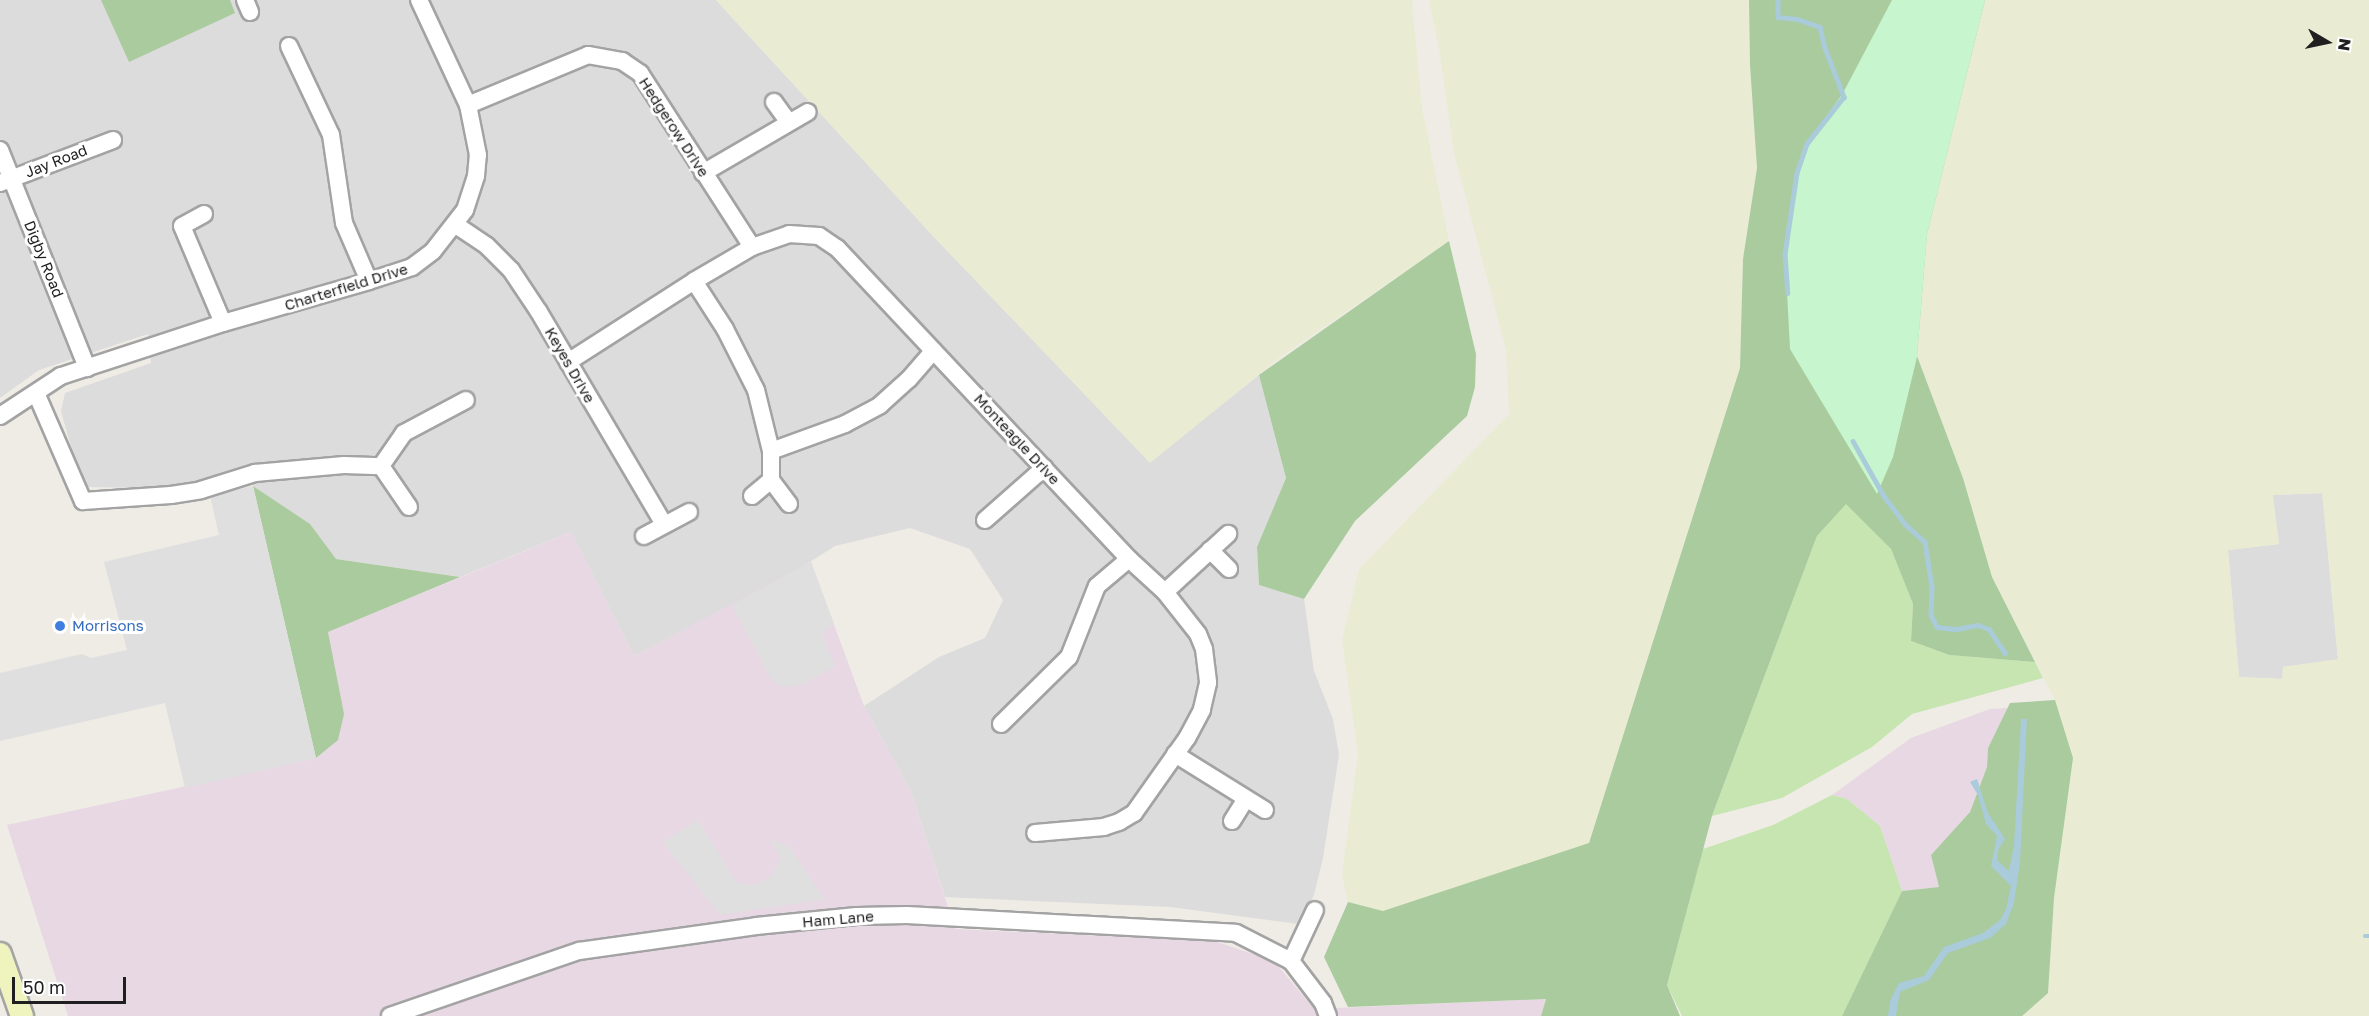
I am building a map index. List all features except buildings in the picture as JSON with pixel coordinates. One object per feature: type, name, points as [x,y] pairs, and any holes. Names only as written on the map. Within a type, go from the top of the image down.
[{"type":"main road","points":[[1,958],[22,1016]]},
{"type":"street","name":"Charterfield Drive","points":[[0,416],[61,376],[223,323],[412,267],[434,251],[456,225],[465,210],[476,176],[478,155],[468,105],[419,0]]},
{"type":"street","points":[[289,46],[331,135],[344,223],[369,281]]},
{"type":"street","name":"Hedgerow Drive","points":[[468,105],[588,55],[622,61],[640,73],[752,247]]},
{"type":"street","points":[[774,102],[788,122]]},
{"type":"street","points":[[703,173],[808,112]]},
{"type":"street","name":"Jay Road","points":[[6,180],[113,140]]},
{"type":"street","name":"Digby Road","points":[[0,150],[6,180],[87,368]]},
{"type":"street","points":[[204,214],[182,226],[223,323]]},
{"type":"street","name":"Keyes Drive","points":[[456,225],[487,246],[511,270],[664,524]]},
{"type":"street","name":"Monteagle Drive","points":[[568,362],[694,281],[752,247],[789,234],[810,234],[829,241],[1129,559],[1165,592],[1198,634],[1204,649],[1208,683],[1202,710],[1134,813],[1119,822],[1104,827],[1035,833]]},
{"type":"street","points":[[694,281],[725,329],[756,390],[771,451],[771,480],[789,504]]},
{"type":"street","points":[[771,451],[844,424],[880,405],[909,380],[933,351]]},
{"type":"street","points":[[36,393],[83,501],[171,495],[201,490],[255,473],[344,465],[381,466]]},
{"type":"street","points":[[381,466],[404,433],[466,400]]},
{"type":"street","points":[[381,466],[409,507]]},
{"type":"street","points":[[985,520],[1044,468]]},
{"type":"street","points":[[752,496],[771,480]]},
{"type":"street","points":[[644,536],[689,512]]},
{"type":"street","points":[[1165,592],[1228,534]]},
{"type":"street","points":[[1210,550],[1229,569]]},
{"type":"street","points":[[1001,724],[1069,657],[1096,586],[1129,559]]},
{"type":"street","points":[[1175,754],[1265,810]]},
{"type":"street","points":[[1232,821],[1246,799]]},
{"type":"street","points":[[1315,910],[1291,961],[1323,1003],[1328,1016]]},
{"type":"street","name":"Ham Lane","points":[[390,1016],[579,951],[856,916],[908,915],[1236,933],[1291,961]]},
{"type":"shaded area","points":[[0,0],[716,0],[934,237],[1150,462],[1259,375],[1286,478],[1257,547],[1259,585],[1304,599],[1314,671],[1333,719],[1339,755],[1323,858],[1314,895],[1299,924],[1170,907],[945,897],[911,792],[864,706],[939,657],[985,638],[1003,600],[970,549],[910,528],[835,546],[791,574],[634,656],[571,532],[460,577],[336,559],[309,524],[253,486],[246,470],[194,483],[153,488],[82,487],[61,411],[65,393],[151,363],[148,334],[39,370],[0,398]]},
{"type":"shaded area","points":[[253,486],[316,758],[185,788],[165,703],[0,741],[0,673],[82,654],[91,658],[127,650],[104,562],[219,535],[210,496]]},
{"type":"shaded area","points":[[2323,493],[2338,660],[2283,667],[2283,679],[2239,677],[2228,550],[2279,544],[2272,495]]},
{"type":"shaded area","points":[[571,532],[634,656],[811,562],[864,706],[911,792],[955,929],[1214,941],[1274,961],[1314,1009],[1546,999],[1541,1016],[68,1016],[7,825],[316,758],[291,647]]},
{"type":"shaded area","points":[[811,562],[834,624],[822,634],[835,666],[801,685],[781,687],[771,679],[732,605]]},
{"type":"shaded area","points":[[2008,708],[1988,748],[1987,767],[1970,812],[1931,855],[1939,887],[1902,891],[1880,826],[1847,799],[1832,795],[1911,738],[1990,709]]},
{"type":"shaded area","points":[[698,820],[737,883],[756,885],[772,875],[781,857],[770,840],[789,846],[824,899],[720,915],[663,842]]},
{"type":"green space","points":[[101,0],[230,0],[235,13],[129,62]]},
{"type":"green space","points":[[716,0],[1412,0],[1422,108],[1449,241],[1282,356],[1150,463],[934,237]]},
{"type":"green space","points":[[1429,0],[1749,0],[1750,65],[1757,168],[1743,260],[1740,368],[1589,843],[1383,911],[1348,902],[1342,874],[1358,754],[1342,640],[1359,569],[1509,414],[1506,350],[1453,149],[1440,54]]},
{"type":"green space","points":[[1749,0],[1985,0],[1927,234],[1917,356],[1963,478],[1992,577],[2035,662],[1949,655],[1911,641],[1913,604],[1891,549],[1846,504],[1817,536],[1712,816],[1667,985],[1680,1016],[1541,1016],[1546,999],[1348,1007],[1324,957],[1348,902],[1383,911],[1589,843],[1740,368],[1743,259],[1757,168],[1750,65]]},
{"type":"green space","points":[[1892,0],[1985,0],[1927,234],[1917,357],[1893,457],[1877,494],[1790,349],[1785,254],[1797,173],[1807,144],[1843,93]]},
{"type":"green space","points":[[1985,0],[2369,0],[2369,1016],[2022,1016],[2048,993],[2054,898],[2055,700],[1992,577],[1963,478],[1917,357],[1927,234]],"holes":[[[2322,493],[2338,659],[2283,667],[2282,679],[2239,677],[2228,550],[2279,544],[2273,495]]]},
{"type":"green space","points":[[1449,241],[1476,354],[1475,387],[1467,416],[1355,521],[1304,599],[1259,585],[1257,547],[1286,478],[1259,375]]},
{"type":"green space","points":[[253,486],[310,524],[336,559],[460,577],[328,632],[344,714],[338,740],[316,758]]},
{"type":"green space","points":[[1846,503],[1891,549],[1913,604],[1911,641],[1949,655],[2035,662],[2043,678],[1912,714],[1872,747],[1782,798],[1712,816],[1817,536]]},
{"type":"green space","points":[[2055,700],[2073,758],[2054,898],[2048,993],[2022,1016],[1842,1016],[1902,891],[1939,887],[1931,855],[1970,812],[1987,767],[1988,748],[2010,703]]},
{"type":"green space","points":[[1832,795],[1847,799],[1880,826],[1902,891],[1842,1016],[1682,1016],[1667,985],[1703,849],[1773,825]]},
{"type":"water","points":[[2021,719],[2027,719],[2020,862],[2014,903],[2006,924],[1990,938],[1948,953],[1929,980],[1900,992],[1896,1016],[1888,1016],[1890,1001],[1899,983],[1924,976],[1944,947],[1983,933],[2000,920],[2006,909],[2011,886],[1991,866],[1997,836],[1986,824],[1978,795],[1970,782],[1977,779],[1988,813],[2005,839],[1998,850],[1997,860],[2009,871],[2014,845]]},
{"type":"waterway","points":[[1778,0],[1778,17],[1797,19],[1820,27],[1825,48],[1844,97],[1807,144],[1797,173],[1785,254],[1788,293]]},
{"type":"waterway","points":[[1853,441],[1884,496],[1905,524],[1925,542],[1932,587],[1931,615],[1937,627],[1957,629],[1978,625],[1989,629],[2005,653]]},
{"type":"place","name":"Morrisons","points":[[60,626]]}]
